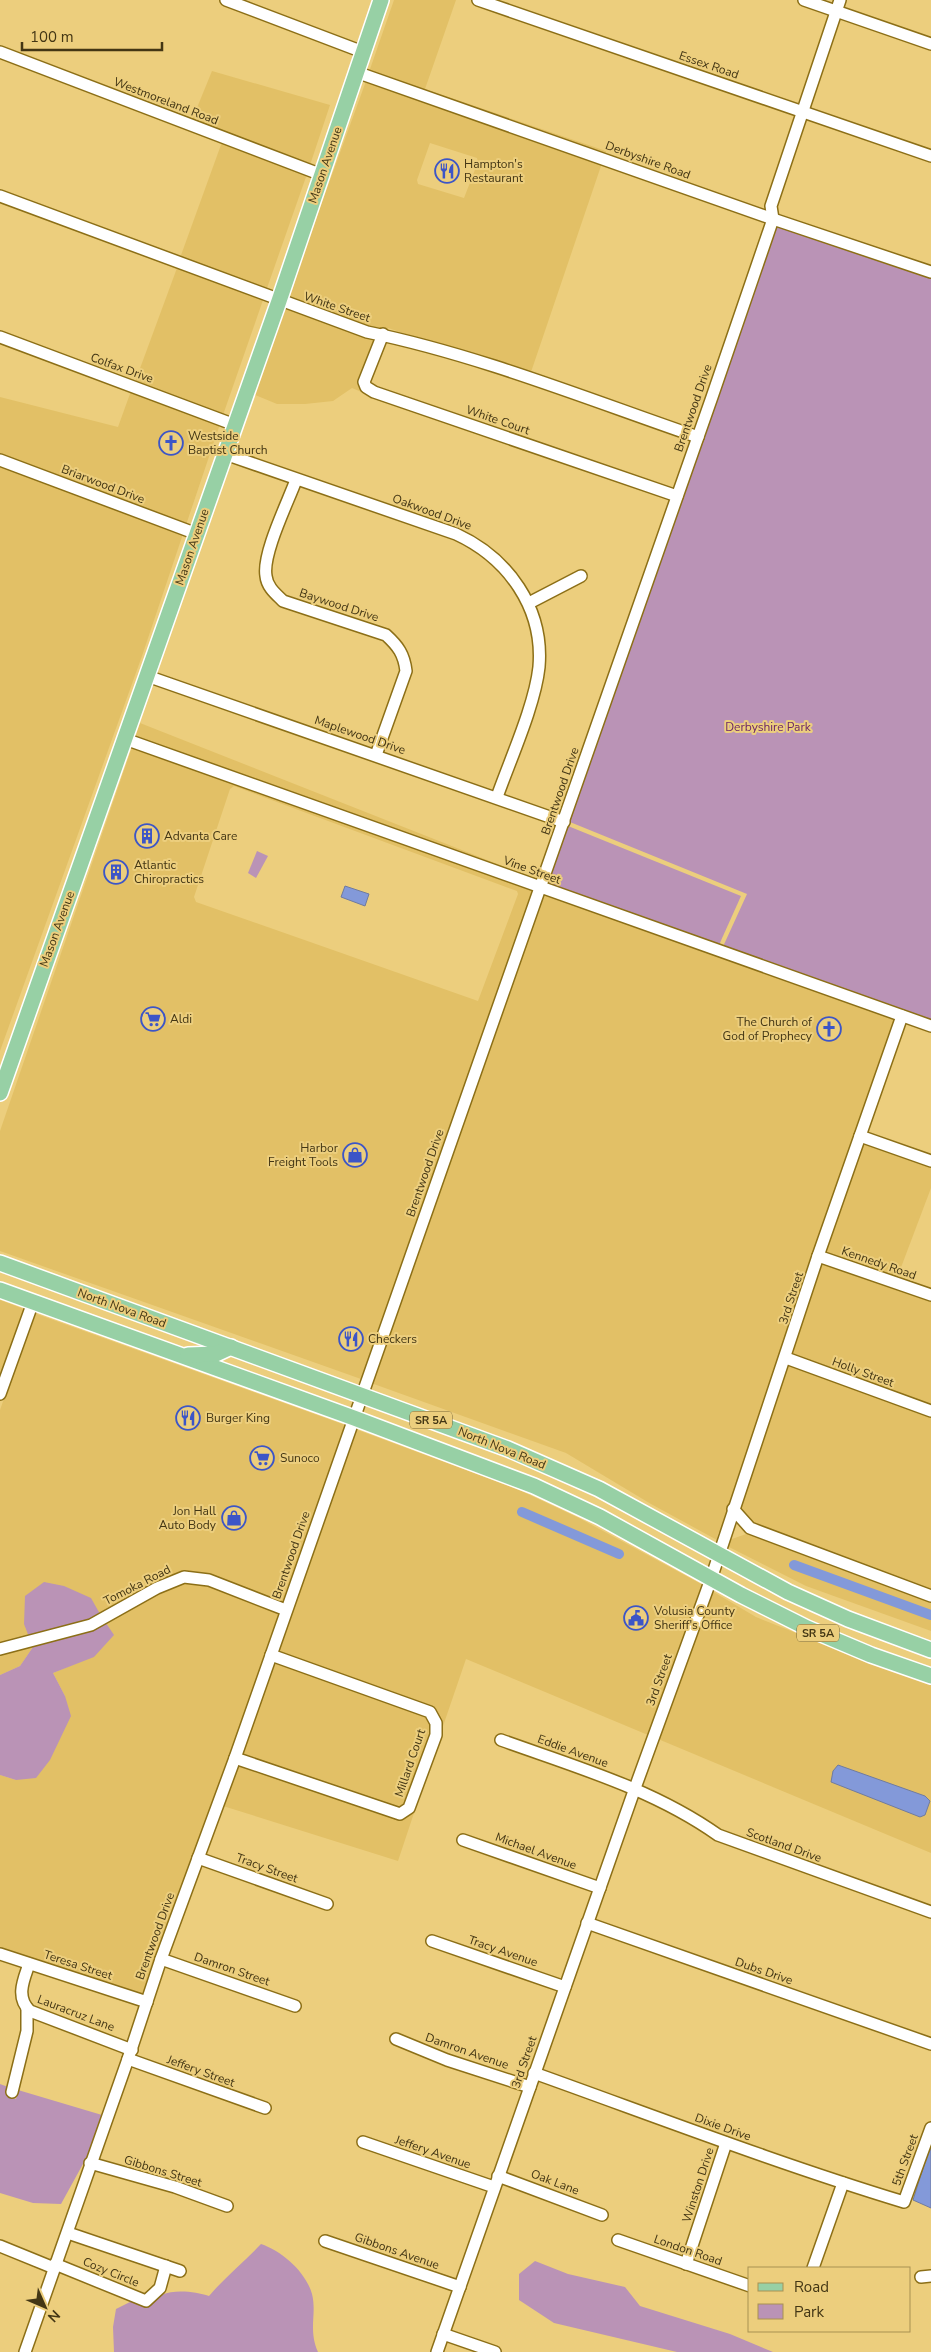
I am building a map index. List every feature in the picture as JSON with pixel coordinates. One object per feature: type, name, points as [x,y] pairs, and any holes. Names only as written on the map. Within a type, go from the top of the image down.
[{"type":"main road","name":"Mason Avenue","points":[[0,1093],[279,301],[381,0]]},
{"type":"main road","name":"North Nova Road","points":[[0,1263],[479,1437],[572,1476],[636,1508],[718,1555],[818,1606],[879,1632],[931,1650]]},
{"type":"main road","name":"North Nova Road","points":[[0,1290],[494,1470],[572,1503],[634,1535],[710,1579],[807,1628],[871,1655],[931,1676]]},
{"type":"main road","points":[[181,1356],[216,1354],[230,1348]]},
{"type":"street","points":[[226,0],[363,52]]},
{"type":"street","name":"Essex Road","points":[[478,0],[931,156]]},
{"type":"street","points":[[804,0],[838,6],[931,44]]},
{"type":"street","name":"Brentwood Drive","points":[[25,2352],[54,2266],[68,2233],[90,2163],[130,2054],[161,1959],[235,1758],[698,437],[772,220],[771,206],[838,6]]},
{"type":"street","name":"Westmoreland Road","points":[[0,52],[322,175]]},
{"type":"street","name":"Derbyshire Road","points":[[356,72],[772,220],[931,272]]},
{"type":"street","name":"White Street","points":[[0,196],[279,301],[367,332],[383,334],[455,355],[698,437]]},
{"type":"street","name":"White Court","points":[[383,334],[364,382],[366,387],[374,392],[677,496]]},
{"type":"street","name":"Colfax Drive","points":[[0,337],[235,425]]},
{"type":"street","name":"Oakwood Drive","points":[[225,454],[456,534],[475,543],[506,570],[529,603],[539,647],[539,668],[533,694],[497,797]]},
{"type":"street","name":"Briarwood Drive","points":[[0,460],[197,534]]},
{"type":"street","name":"Baywood Drive","points":[[296,480],[271,545],[266,564],[266,577],[271,589],[283,601],[386,635],[398,645],[404,657],[406,671],[376,755]]},
{"type":"street","points":[[529,603],[581,576]]},
{"type":"street","name":"Maplewood Drive","points":[[147,676],[564,822]]},
{"type":"street","name":"Vine Street","points":[[125,740],[931,1026]]},
{"type":"street","name":"3rd Street","points":[[437,2352],[564,1987],[710,1579],[786,1358],[818,1256],[902,1016]]},
{"type":"street","points":[[860,1136],[931,1161]]},
{"type":"street","name":"Kennedy Road","points":[[818,1256],[931,1295]]},
{"type":"street","points":[[0,1394],[33,1302]]},
{"type":"street","name":"Holly Street","points":[[786,1358],[931,1411]]},
{"type":"street","points":[[733,1509],[750,1528]]},
{"type":"street","points":[[724,1536],[740,1529],[750,1528],[931,1596]]},
{"type":"street","name":"Tomoka Road","points":[[0,1649],[91,1625],[157,1588],[184,1577],[209,1580],[286,1610]]},
{"type":"street","name":"Millard Court","points":[[235,1758],[400,1814],[409,1808],[436,1735],[436,1723],[430,1712],[271,1655]]},
{"type":"street","name":"Eddie Avenue","points":[[502,1740],[635,1788]]},
{"type":"street","name":"Scotland Drive","points":[[635,1788],[691,1816],[718,1835],[931,1912]]},
{"type":"street","name":"Michael Avenue","points":[[463,1840],[600,1888]]},
{"type":"street","name":"Tracy Street","points":[[198,1858],[327,1904]]},
{"type":"street","name":"Dubs Drive","points":[[587,1923],[931,2044]]},
{"type":"street","name":"Tracy Avenue","points":[[432,1941],[564,1987]]},
{"type":"street","name":"Teresa Street","points":[[0,1954],[147,2002]]},
{"type":"street","name":"Damron Street","points":[[161,1959],[295,2006]]},
{"type":"street","name":"Lauracruz Lane","points":[[29,1964],[21,1989],[27,2008],[130,2054]]},
{"type":"street","points":[[12,2092],[28,2031],[27,2008]]},
{"type":"street","name":"Damron Avenue","points":[[396,2039],[448,2060],[530,2086]]},
{"type":"street","name":"Jeffery Street","points":[[130,2054],[265,2108]]},
{"type":"street","name":"Dixie Drive","points":[[534,2073],[726,2143],[904,2202]]},
{"type":"street","name":"5th Street","points":[[904,2202],[931,2128]]},
{"type":"street","name":"Jeffery Avenue","points":[[363,2142],[494,2187]]},
{"type":"street","name":"Winston Drive","points":[[686,2264],[726,2143]]},
{"type":"street","name":"Gibbons Street","points":[[90,2163],[174,2187],[227,2206]]},
{"type":"street","name":"Oak Lane","points":[[498,2176],[602,2215]]},
{"type":"street","points":[[813,2267],[843,2183]]},
{"type":"street","name":"Cozy Circle","points":[[68,2233],[180,2271]]},
{"type":"street","name":"London Road","points":[[618,2240],[748,2285]]},
{"type":"street","name":"Gibbons Avenue","points":[[325,2241],[460,2287]]},
{"type":"street","points":[[0,2246],[54,2266]]},
{"type":"street","name":"Cozy Circle","points":[[54,2266],[146,2301],[160,2288],[166,2266]]},
{"type":"street","points":[[444,2334],[495,2352]]},
{"type":"shaded area","points":[[394,0],[456,0],[425,89],[606,151],[605,154],[369,72]]},
{"type":"shaded area","points":[[212,71],[330,105],[310,165],[192,120]]},
{"type":"shaded area","points":[[366,81],[602,163],[530,375],[388,328],[386,330],[375,329],[287,299]],"holes":[[[430,143],[477,158],[478,162],[464,198],[418,184],[417,180]]]},
{"type":"shaded area","points":[[222,142],[307,174],[266,291],[180,258]]},
{"type":"shaded area","points":[[177,268],[263,300],[223,415],[135,382]]},
{"type":"shaded area","points":[[284,308],[375,339],[364,393],[352,388],[333,401],[305,404],[277,404],[253,394]]},
{"type":"shaded area","points":[[131,391],[220,424],[186,525],[0,455],[0,397],[118,427]]},
{"type":"shaded area","points":[[0,465],[183,534],[142,656],[0,1051]]},
{"type":"shaded area","points":[[140,723],[538,880],[538,881],[135,738]]},
{"type":"shaded area","points":[[132,747],[534,890],[361,1379],[0,1251],[0,1131]],"holes":[[[234,786],[517,891],[518,894],[478,1001],[196,902],[194,897],[230,789]]]},
{"type":"shaded area","points":[[544,894],[896,1019],[814,1250],[781,1356],[729,1506],[726,1508],[717,1540],[651,1504],[566,1453],[371,1383]]},
{"type":"shaded area","points":[[864,1142],[931,1166],[931,1188],[897,1278],[825,1253]]},
{"type":"shaded area","points":[[822,1263],[931,1300],[931,1406],[792,1356]]},
{"type":"shaded area","points":[[0,1300],[24,1309],[0,1378]]},
{"type":"shaded area","points":[[34,1313],[345,1425],[283,1604],[184,1572],[100,1614],[29,1637],[0,1644],[0,1410]]},
{"type":"shaded area","points":[[789,1365],[931,1416],[931,1590],[754,1524],[739,1509]]},
{"type":"shaded area","points":[[355,1429],[515,1488],[579,1518],[703,1585],[648,1735],[466,1659],[441,1732],[441,1722],[278,1652]]},
{"type":"shaded area","points":[[749,1533],[931,1601],[931,1631],[806,1586],[727,1546],[729,1540]]},
{"type":"shaded area","points":[[185,1583],[208,1585],[280,1613],[143,1995],[0,1949],[0,1775],[16,1780],[65,1696],[53,1673],[94,1656],[113,1635],[106,1623],[160,1593]]},
{"type":"shaded area","points":[[712,1591],[756,1617],[829,1646],[931,1682],[931,1853],[658,1739]]},
{"type":"shaded area","points":[[33,1647],[20,1666],[0,1675],[0,1654]]},
{"type":"shaded area","points":[[274,1661],[427,1716],[431,1724],[431,1733],[405,1805],[398,1809],[242,1755]]},
{"type":"shaded area","points":[[238,1764],[398,1819],[403,1819],[414,1811],[423,1786],[398,1861],[223,1806]]},
{"type":"green space","name":"Derbyshire Park","points":[[773,219],[931,272],[931,1026],[721,951],[747,894],[565,820]]},
{"type":"green space","points":[[568,826],[741,896],[719,945],[548,884]]},
{"type":"green space","points":[[257,851],[268,856],[256,878],[248,873]]},
{"type":"green space","points":[[44,1582],[64,1586],[91,1598],[100,1614],[88,1620],[29,1637],[24,1624],[25,1596]]},
{"type":"green space","points":[[106,1623],[114,1635],[94,1657],[53,1673],[65,1696],[71,1716],[50,1760],[36,1778],[16,1780],[0,1775],[0,1675],[20,1666],[33,1647],[93,1630]]},
{"type":"green space","points":[[0,2084],[8,2087],[6,2095],[16,2099],[18,2090],[102,2115],[89,2153],[61,2204],[33,2203],[0,2193]]},
{"type":"green space","points":[[261,2244],[269,2247],[292,2263],[309,2286],[314,2308],[313,2329],[318,2352],[114,2352],[113,2327],[116,2309],[132,2301],[149,2305],[160,2296],[173,2292],[192,2292],[209,2296]]},
{"type":"green space","points":[[535,2261],[568,2274],[625,2287],[640,2306],[730,2334],[773,2352],[677,2352],[554,2323],[519,2300],[519,2274]]},
{"type":"water","points":[[345,886],[369,894],[365,906],[341,897]]},
{"type":"water","points":[[838,1765],[925,1796],[930,1801],[925,1815],[920,1817],[831,1782],[833,1771]]},
{"type":"water","points":[[931,2143],[931,2208],[913,2200]]},
{"type":"waterway","points":[[522,1512],[619,1554]]},
{"type":"waterway","points":[[794,1565],[931,1615]]},
{"type":"place","name":"Hampton's Restaurant","points":[[447,171]]},
{"type":"place","name":"Westside Baptist Church","points":[[171,443]]},
{"type":"place","name":"Advanta Care","points":[[147,836]]},
{"type":"place","name":"Atlantic Chiropractics","points":[[116,872]]},
{"type":"place","name":"Aldi","points":[[153,1019]]},
{"type":"place","name":"The Church of God of Prophecy","points":[[829,1029]]},
{"type":"place","name":"Harbor Freight Tools","points":[[355,1155]]},
{"type":"place","name":"Checkers","points":[[351,1339]]},
{"type":"place","name":"Burger King","points":[[188,1418]]},
{"type":"place","name":"Sunoco","points":[[262,1458]]},
{"type":"place","name":"Jon Hall Auto Body","points":[[234,1518]]},
{"type":"place","name":"Volusia County Sheriff's Office","points":[[636,1618]]}]
